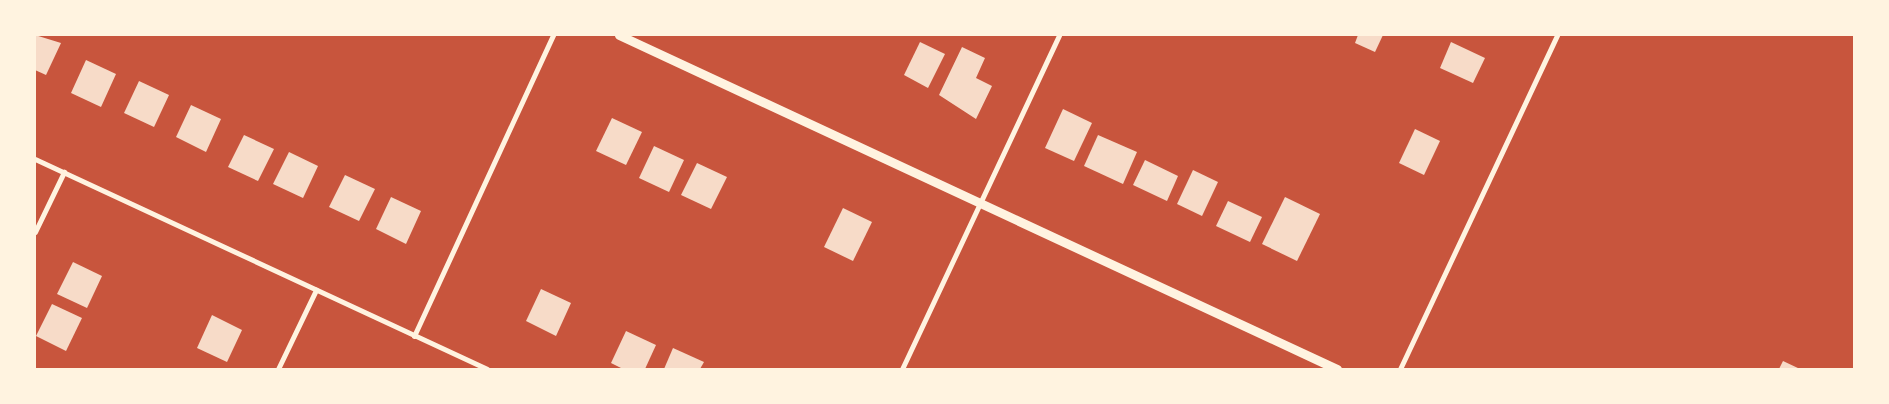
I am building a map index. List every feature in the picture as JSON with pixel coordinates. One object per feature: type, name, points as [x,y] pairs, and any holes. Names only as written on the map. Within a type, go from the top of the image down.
[{"type":"street","points":[[414,336],[553,35]]},
{"type":"street","points":[[619,35],[1337,369]]},
{"type":"street","points":[[902,369],[1059,35]]},
{"type":"street","points":[[1400,369],[1557,35]]},
{"type":"street","points":[[35,159],[487,369]]},
{"type":"street","points":[[35,232],[64,172]]},
{"type":"street","points":[[278,369],[316,290]]},
{"type":"building","points":[[35,35],[61,43],[46,75],[35,70]]},
{"type":"building","points":[[1358,35],[1383,35],[1375,52],[1355,43]]},
{"type":"building","points":[[920,42],[945,54],[928,88],[904,75]]},
{"type":"building","points":[[1451,42],[1485,58],[1473,83],[1440,68]]},
{"type":"building","points":[[962,47],[985,58],[976,78],[992,86],[976,119],[939,95]]},
{"type":"building","points":[[86,60],[116,74],[101,107],[71,93]]},
{"type":"building","points":[[139,81],[169,95],[154,127],[124,113]]},
{"type":"building","points":[[191,105],[221,119],[206,152],[176,137]]},
{"type":"building","points":[[1063,109],[1092,123],[1074,161],[1045,148]]},
{"type":"building","points":[[612,118],[642,132],[626,165],[596,151]]},
{"type":"building","points":[[1415,129],[1440,141],[1424,175],[1399,163]]},
{"type":"building","points":[[244,135],[274,149],[258,181],[228,167]]},
{"type":"building","points":[[1098,135],[1137,152],[1123,184],[1084,166]]},
{"type":"building","points":[[654,146],[684,160],[669,192],[639,178]]},
{"type":"building","points":[[289,152],[318,166],[303,198],[273,184]]},
{"type":"building","points":[[1145,160],[1178,176],[1167,201],[1133,185]]},
{"type":"building","points":[[697,163],[727,177],[711,209],[681,195]]},
{"type":"building","points":[[1193,170],[1218,182],[1202,216],[1177,204]]},
{"type":"building","points":[[345,175],[375,189],[359,221],[329,207]]},
{"type":"building","points":[[391,197],[421,211],[406,244],[376,229]]},
{"type":"building","points":[[1285,197],[1320,214],[1297,261],[1262,244]]},
{"type":"building","points":[[1228,201],[1262,217],[1250,242],[1216,226]]},
{"type":"building","points":[[843,208],[872,222],[853,261],[824,247]]},
{"type":"building","points":[[73,262],[102,276],[87,308],[57,294]]},
{"type":"building","points":[[541,289],[571,303],[556,336],[526,321]]},
{"type":"building","points":[[52,304],[82,318],[66,351],[36,336]]},
{"type":"building","points":[[212,315],[242,330],[227,362],[197,348]]},
{"type":"building","points":[[626,331],[656,345],[645,369],[623,369],[611,363]]},
{"type":"building","points":[[673,348],[704,362],[700,369],[664,369]]},
{"type":"building","points":[[1783,361],[1800,369],[1779,369]]}]
